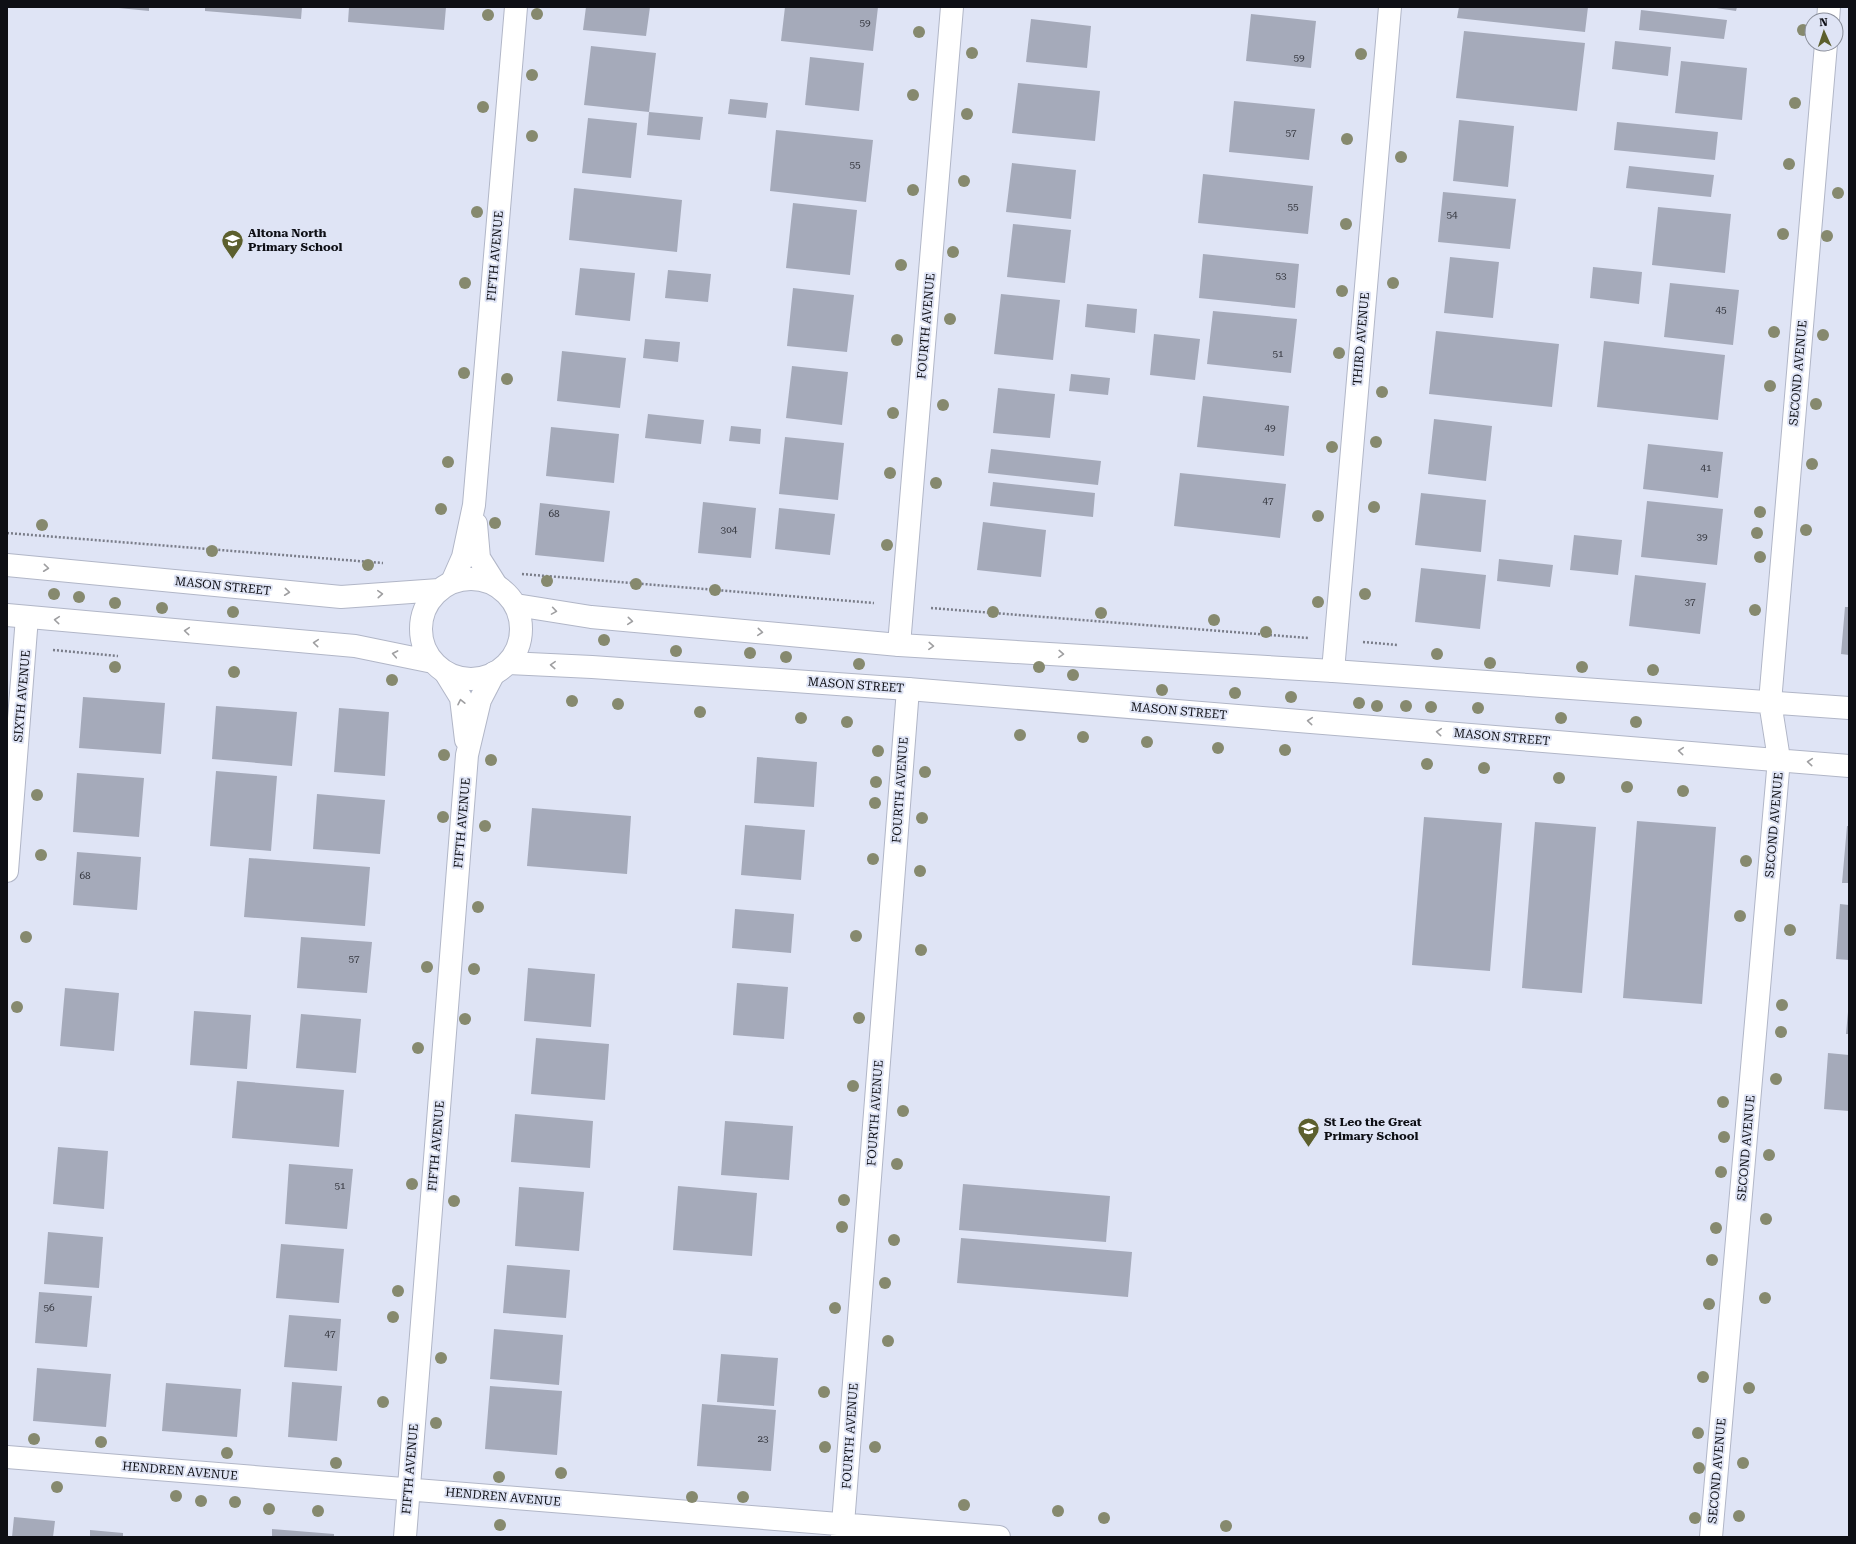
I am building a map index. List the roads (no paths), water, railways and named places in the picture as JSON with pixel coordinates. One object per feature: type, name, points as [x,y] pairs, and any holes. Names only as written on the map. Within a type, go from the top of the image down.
[{"type":"street","name":"FIFTH AVENUE","points":[[445,586],[462,557],[474,505],[516,7]]},
{"type":"street","name":"FOURTH AVENUE","points":[[899,645],[952,7]]},
{"type":"street","name":"THIRD AVENUE","points":[[1333,671],[1390,7]]},
{"type":"street","name":"SECOND AVENUE","points":[[1711,1537],[1780,759],[1770,702],[1825,52]]},
{"type":"street","name":"FIFTH AVENUE","points":[[474,505],[479,558],[496,585]]},
{"type":"street","name":"MASON STREET","points":[[7,565],[341,597],[445,586]]},
{"type":"street","points":[[17,616],[355,646],[439,667],[461,678],[478,679],[501,668],[517,650],[521,633],[520,619],[516,605],[507,593],[496,585],[482,580],[468,578],[445,586],[428,602],[422,617],[421,633],[424,648],[439,667]]},
{"type":"street","points":[[516,605],[591,617],[899,645],[1333,671],[1849,708]]},
{"type":"street","name":"SIXTH AVENUE","points":[[7,871],[17,616]]},
{"type":"street","name":"FIFTH AVENUE","points":[[439,667],[461,698],[467,755]]},
{"type":"street","name":"MASON STREET","points":[[501,668],[592,667],[908,689],[1780,759],[1849,766]]},
{"type":"street","name":"FIFTH AVENUE","points":[[405,1537],[467,755],[480,700],[501,668]]},
{"type":"street","name":"FOURTH AVENUE","points":[[843,1531],[908,689]]},
{"type":"street","name":"HENDREN AVENUE","points":[[7,1456],[408,1490],[843,1531],[999,1537]]},
{"type":"place","name":"Altona North Primary School","points":[[233,260]]},
{"type":"place","name":"St Leo the Great Primary School","points":[[1309,1148]]}]
